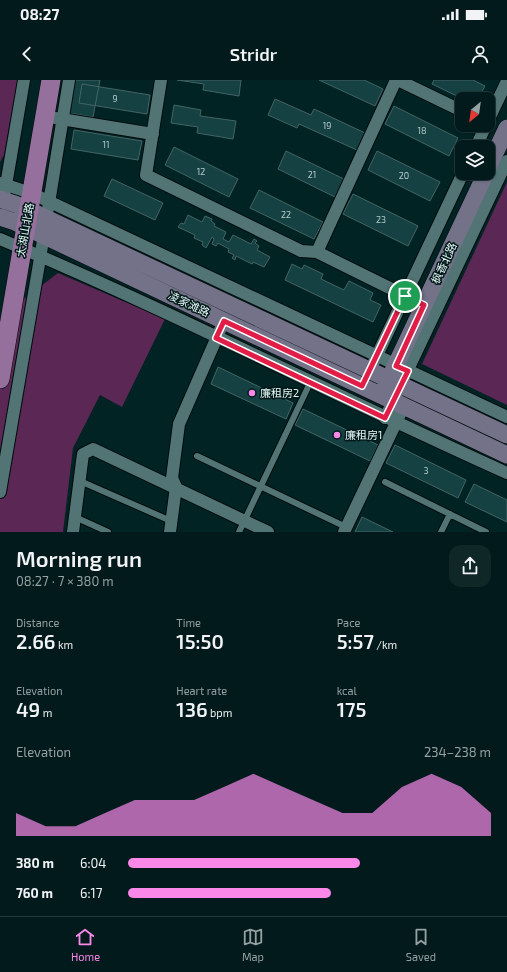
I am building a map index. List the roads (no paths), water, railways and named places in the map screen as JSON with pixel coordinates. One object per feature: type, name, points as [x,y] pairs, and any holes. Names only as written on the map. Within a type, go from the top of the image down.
[{"type":"main road","name":"太湖山北路","points":[[0,379],[11,244],[11,205],[39,80]]},
{"type":"main road","name":"太湖山北路","points":[[11,205],[54,118],[51,80]]},
{"type":"main road","points":[[495,153],[507,128]]},
{"type":"main road","name":"枫香北路","points":[[393,401],[398,375],[424,305],[483,180]]},
{"type":"main road","name":"凌家滩路","points":[[11,205],[47,218],[398,375],[507,435]]},
{"type":"main road","name":"凌家滩路","points":[[11,205],[44,236],[507,455]]},
{"type":"main road","name":"太湖山北路","points":[[0,310],[11,244]]},
{"type":"street","points":[[24,80],[11,205],[49,202],[373,364]]},
{"type":"street","points":[[0,492],[47,218],[54,118],[69,80]]},
{"type":"street","points":[[161,80],[146,175],[301,251],[317,252],[424,305]]},
{"type":"street","points":[[317,252],[397,80],[455,108]]},
{"type":"street","points":[[495,106],[507,81]]},
{"type":"street","points":[[54,118],[153,134]]},
{"type":"street","points":[[507,161],[398,375],[507,417]]},
{"type":"street","points":[[354,404],[461,180]]},
{"type":"street","points":[[11,244],[40,256],[354,404],[507,474]]},
{"type":"street","points":[[170,526],[176,487],[172,478],[179,424],[224,321]]},
{"type":"street","points":[[345,530],[391,421],[393,401]]},
{"type":"street","points":[[73,532],[83,454],[93,448],[176,487],[242,527],[268,532]]},
{"type":"lane","points":[[242,527],[310,383]]},
{"type":"lane","points":[[198,456],[261,486],[345,530]]},
{"type":"lane","points":[[80,481],[170,526]]},
{"type":"lane","points":[[385,482],[486,532]]},
{"type":"lane","points":[[441,532],[450,514]]},
{"type":"lane","points":[[75,517],[108,532]]},
{"type":"place","name":"廉租房2","points":[[252,393]]},
{"type":"place","name":"廉租房1","points":[[337,435]]}]
